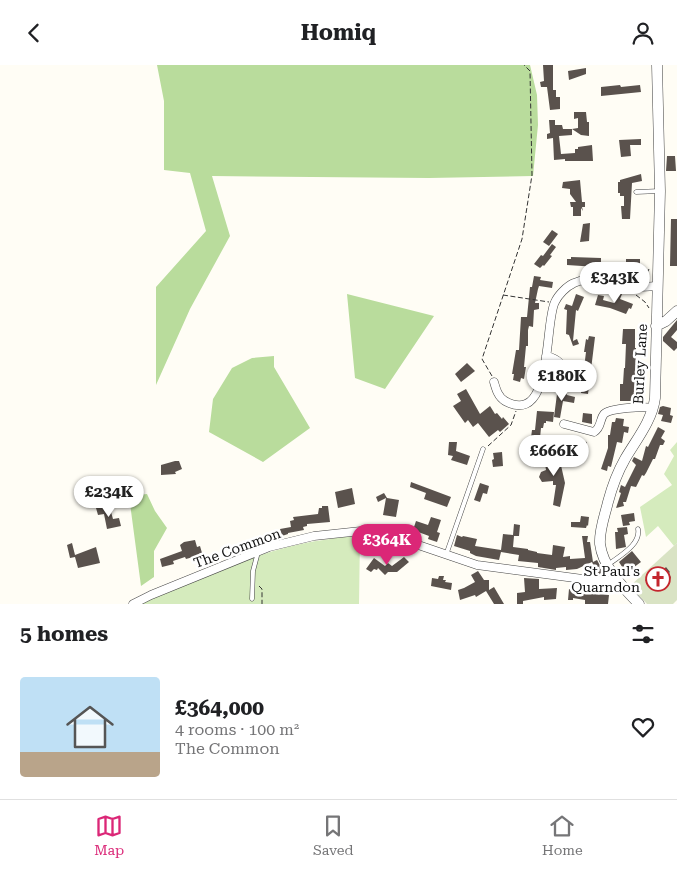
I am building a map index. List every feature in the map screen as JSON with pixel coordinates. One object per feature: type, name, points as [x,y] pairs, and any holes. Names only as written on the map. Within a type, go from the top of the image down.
[{"type":"street","name":"Burley Lane","points":[[608,565],[600,545],[601,533],[616,477],[643,431],[653,408],[655,398],[660,191],[656,65]]},
{"type":"street","points":[[494,380],[497,393],[506,401],[519,405],[532,400],[541,385],[554,303],[573,283],[595,281],[624,287],[658,286]]},
{"type":"street","points":[[656,326],[666,321],[677,311]]},
{"type":"street","points":[[541,385],[551,385],[559,382],[564,373],[563,366],[559,362],[546,356]]},
{"type":"street","points":[[564,424],[594,432],[599,428],[602,417],[608,411],[643,406],[653,408]]},
{"type":"street","name":"The Common","points":[[133,604],[268,547],[314,536],[361,531],[390,535],[477,565],[590,580],[618,581]]},
{"type":"street","points":[[608,565],[618,581],[639,604]]},
{"type":"lane","points":[[636,192],[660,191]]},
{"type":"lane","points":[[446,555],[483,449]]},
{"type":"lane","points":[[608,565],[632,546],[638,537],[638,529]]},
{"type":"lane","points":[[252,599],[253,571],[258,552]]},
{"type":"path","points":[[494,380],[482,359],[522,239],[532,175],[530,71],[524,65]]},
{"type":"path","points":[[634,287],[643,280],[649,269]]},
{"type":"path","points":[[624,287],[642,299],[650,311]]},
{"type":"path","points":[[502,295],[554,303]]},
{"type":"path","points":[[483,449],[511,425],[519,405]]},
{"type":"path","points":[[252,583],[262,589],[262,604]]},
{"type":"green space","points":[[157,65],[530,65],[537,95],[538,125],[533,176],[429,178],[212,176],[230,236],[190,309],[156,385],[156,287],[206,231],[190,173],[164,170],[164,101]]},
{"type":"green space","points":[[347,294],[434,316],[385,389],[355,378]]},
{"type":"green space","points":[[274,356],[274,367],[310,428],[263,462],[209,432],[213,399],[232,368],[252,358]]},
{"type":"green space","points":[[551,363],[557,366],[561,373],[555,380],[548,380],[547,378],[548,364]]},
{"type":"green space","points":[[677,442],[677,543],[674,546],[658,526],[646,537],[640,507],[672,485],[664,474],[674,456],[670,450]]},
{"type":"green space","points":[[147,494],[155,511],[167,528],[154,551],[154,577],[141,586],[129,496]]},
{"type":"green space","points":[[360,535],[359,604],[140,604],[212,572],[269,552],[306,543]]},
{"type":"green space","points":[[677,543],[677,600],[673,604],[647,604],[630,586]]},
{"type":"building","points":[[543,65],[553,65],[553,90],[556,90],[556,97],[560,97],[560,109],[550,110],[547,87],[541,87],[540,82],[544,81]]},
{"type":"building","points":[[586,68],[586,74],[569,80],[568,71]]},
{"type":"building","points":[[620,85],[621,87],[640,85],[641,92],[601,96],[601,87]]},
{"type":"building","points":[[574,112],[586,112],[587,122],[589,122],[589,136],[581,135],[572,129],[578,128],[578,118],[574,119]]},
{"type":"building","points":[[549,120],[555,120],[555,125],[562,125],[563,129],[572,129],[572,135],[559,136],[561,154],[575,153],[575,149],[578,149],[578,147],[592,145],[593,161],[554,160],[553,138],[547,139],[547,134],[550,133]]},
{"type":"building","points":[[641,139],[641,145],[630,145],[631,156],[621,157],[619,140]]},
{"type":"building","points":[[667,156],[675,156],[676,171],[666,171]]},
{"type":"building","points":[[641,174],[642,181],[632,183],[630,219],[622,219],[621,206],[624,206],[624,196],[620,196],[620,193],[618,193],[618,182]]},
{"type":"building","points":[[580,180],[582,202],[585,202],[585,207],[582,207],[583,211],[581,208],[581,216],[573,216],[573,207],[571,207],[570,202],[576,202],[570,194],[570,189],[562,188],[563,182]]},
{"type":"building","points":[[671,219],[677,219],[677,266],[670,266]]},
{"type":"building","points":[[590,223],[589,241],[580,242],[583,224]]},
{"type":"building","points":[[552,230],[558,234],[549,246],[543,242]]},
{"type":"building","points":[[552,244],[556,247],[544,266],[540,268],[534,264],[541,255],[543,256]]},
{"type":"building","points":[[571,257],[601,258],[601,265],[597,265],[597,267],[567,265],[567,259],[571,259]]},
{"type":"building","points":[[626,259],[640,259],[640,272],[620,271],[620,274],[612,274],[613,264],[626,265]]},
{"type":"building","points":[[534,276],[541,277],[540,280],[553,282],[552,288],[539,286],[538,289],[535,303],[539,303],[539,309],[534,310],[533,327],[529,326],[524,367],[526,367],[524,379],[521,378],[520,382],[513,380],[514,374],[512,374],[516,350],[519,350],[521,317],[527,317],[530,287],[532,287]]},
{"type":"building","points":[[617,292],[622,294],[620,299],[633,304],[626,314],[595,305],[598,295],[604,296],[603,300],[614,303]]},
{"type":"building","points":[[576,294],[584,297],[578,311],[576,310],[573,341],[577,339],[579,344],[573,346],[569,335],[566,334],[567,310],[564,309],[566,304],[572,306]]},
{"type":"building","points":[[677,320],[677,330],[671,337],[677,342],[677,348],[674,351],[663,341],[663,337]]},
{"type":"building","points":[[623,329],[635,329],[635,387],[637,396],[634,397],[634,401],[620,401],[620,384],[623,384],[626,344],[622,344]]},
{"type":"building","points":[[589,336],[595,337],[588,394],[581,393],[581,373],[577,372],[578,367],[584,368],[586,339],[588,340]]},
{"type":"building","points":[[467,363],[475,371],[461,382],[455,374]]},
{"type":"building","points":[[466,389],[480,414],[490,406],[495,414],[497,413],[502,419],[503,417],[509,424],[500,432],[498,430],[489,437],[478,423],[473,427],[468,420],[465,423],[453,406],[461,401],[457,394]]},
{"type":"building","points":[[560,390],[565,391],[567,395],[575,397],[574,403],[563,401],[560,418],[554,417],[557,394],[559,394]]},
{"type":"building","points":[[660,407],[671,408],[670,415],[673,416],[671,423],[661,421],[663,415],[658,414]]},
{"type":"building","points":[[537,411],[554,412],[553,422],[546,421],[543,428],[541,428],[540,438],[548,439],[548,445],[530,445],[532,430],[535,430]]},
{"type":"building","points":[[583,413],[592,414],[592,424],[582,422]]},
{"type":"building","points":[[616,418],[624,419],[623,426],[629,427],[628,433],[624,432],[622,443],[617,442],[611,467],[608,466],[607,471],[601,469],[608,448],[608,435],[610,435],[612,422],[615,422]]},
{"type":"building","points":[[658,427],[665,431],[661,438],[665,441],[663,445],[660,445],[655,459],[653,459],[644,476],[642,475],[636,487],[631,486],[626,502],[623,502],[624,506],[616,508],[621,493],[619,492],[621,485],[625,487],[636,465],[632,461],[634,457],[642,461],[646,446],[648,447]]},
{"type":"building","points":[[576,440],[587,442],[586,449],[573,449]]},
{"type":"building","points":[[449,442],[457,442],[456,451],[470,456],[467,465],[451,460],[453,456],[448,455]]},
{"type":"building","points":[[502,452],[503,466],[493,467],[493,453]]},
{"type":"building","points":[[556,455],[556,461],[560,461],[565,483],[560,507],[553,505],[556,485],[553,485],[553,481],[542,482],[539,477],[541,472],[546,470],[544,457]]},
{"type":"building","points":[[179,461],[182,469],[175,472],[176,474],[161,475],[161,465]]},
{"type":"building","points":[[411,482],[451,497],[447,507],[424,499],[426,493],[410,487]]},
{"type":"building","points":[[480,483],[489,486],[487,494],[483,493],[480,502],[474,500]]},
{"type":"building","points":[[352,488],[355,504],[338,508],[335,492]]},
{"type":"building","points":[[384,493],[387,498],[399,500],[396,517],[383,515],[386,498],[378,502],[376,497]]},
{"type":"building","points":[[105,506],[106,513],[111,512],[113,519],[119,518],[121,526],[107,529],[104,514],[98,515],[96,508]]},
{"type":"building","points":[[322,506],[328,506],[330,522],[307,524],[307,526],[303,527],[304,530],[282,536],[280,529],[291,527],[290,521],[294,520],[293,517],[318,514],[319,508],[322,508]]},
{"type":"building","points":[[634,513],[635,521],[629,522],[630,525],[623,526],[621,515]]},
{"type":"building","points":[[581,516],[589,517],[588,526],[586,528],[571,527],[571,522],[580,522]]},
{"type":"building","points":[[431,517],[441,520],[437,532],[440,533],[437,542],[428,539],[429,536],[413,530],[416,521],[428,525]]},
{"type":"building","points":[[514,524],[520,525],[519,536],[514,536],[513,547],[552,555],[553,545],[565,547],[563,557],[570,556],[570,559],[585,558],[582,536],[588,536],[587,542],[590,542],[593,562],[597,560],[605,575],[597,575],[592,562],[577,569],[566,570],[566,567],[556,568],[556,570],[538,567],[538,563],[518,561],[519,555],[501,552],[499,560],[476,556],[470,553],[470,551],[454,546],[457,535],[477,539],[475,546],[501,550],[503,534],[513,535]]},
{"type":"building","points":[[627,527],[628,534],[624,535],[626,547],[616,549],[615,532],[618,532],[617,528]]},
{"type":"building","points":[[195,540],[197,547],[200,546],[202,553],[200,555],[186,559],[185,557],[173,561],[174,564],[162,567],[160,559],[182,551],[180,545],[184,542]]},
{"type":"building","points":[[72,543],[75,555],[96,547],[100,563],[78,568],[75,557],[70,558],[67,545]]},
{"type":"building","points":[[632,551],[641,562],[626,573],[619,562]]},
{"type":"building","points":[[404,557],[409,562],[397,572],[388,572],[385,575],[378,568],[371,572],[366,569],[374,558],[385,566],[388,563],[392,566]]},
{"type":"building","name":"St Paul's Quarndon","points":[[662,567],[664,569],[666,567],[670,572],[671,578],[655,591],[645,580]]},
{"type":"building","points":[[478,571],[484,580],[489,580],[489,590],[494,587],[504,604],[494,604],[486,591],[476,597],[475,595],[460,600],[458,590],[475,582],[471,575]]},
{"type":"building","points":[[439,576],[444,576],[443,580],[446,580],[445,582],[452,583],[451,590],[431,586],[432,578],[438,579]]},
{"type":"building","points":[[524,578],[539,579],[539,589],[557,588],[556,599],[544,600],[544,597],[523,601],[523,604],[517,604],[517,593],[525,592]]},
{"type":"building","points":[[569,589],[609,595],[608,604],[585,604],[585,600],[573,598],[573,600],[568,600]]},
{"type":"place","name":"St Paul's Quarndon","points":[[658,579]]}]
